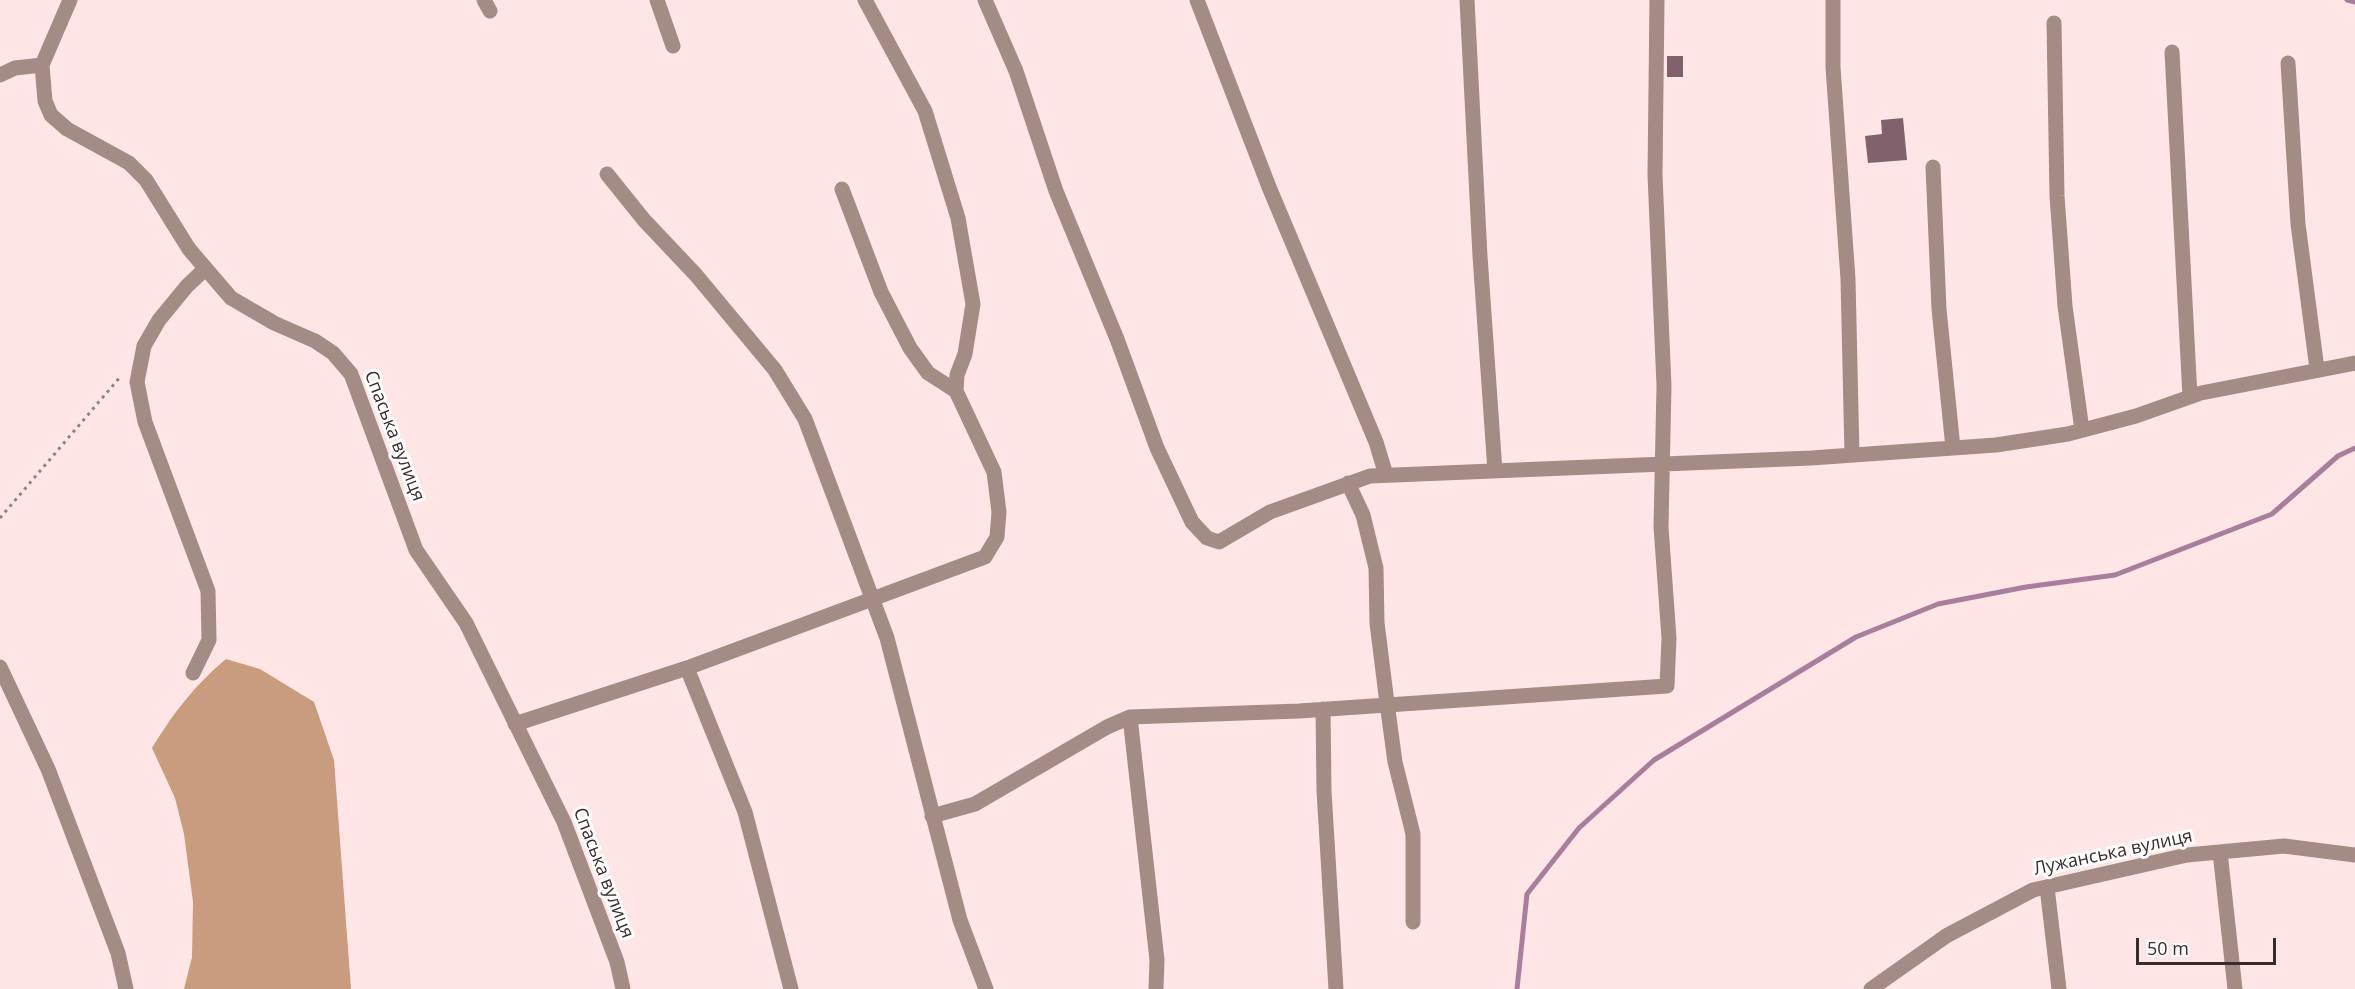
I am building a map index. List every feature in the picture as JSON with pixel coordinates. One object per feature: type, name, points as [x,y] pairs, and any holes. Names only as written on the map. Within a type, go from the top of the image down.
[{"type":"street","name":"Спаська вулиця","points":[[70,0],[42,65],[45,100],[51,116],[67,129],[129,163],[147,180],[189,249],[231,298],[274,322],[315,340],[333,353],[351,374],[416,550],[466,623],[564,822],[617,962],[623,989]]},
{"type":"street","points":[[657,0],[673,46]]},
{"type":"street","points":[[515,723],[687,668],[985,557],[997,537],[999,512],[994,472],[956,391],[957,375],[965,354],[973,304],[958,218],[925,111],[865,0]]},
{"type":"street","points":[[985,0],[1016,71],[1056,190],[1117,339],[1157,448],[1192,522],[1207,538],[1220,542],[1270,512],[1370,476],[1852,455],[1996,445],[2082,430],[2136,416],[2190,397],[2355,363]]},
{"type":"street","points":[[1197,0],[1274,198],[1376,442],[1386,475]]},
{"type":"street","points":[[1467,0],[1479,256],[1495,471]]},
{"type":"street","points":[[932,816],[975,804],[1107,727],[1130,717],[1323,709],[1667,686],[1669,638],[1661,527],[1664,386],[1655,175],[1657,0]]},
{"type":"street","points":[[1833,0],[1833,67],[1848,279],[1852,455]]},
{"type":"street","points":[[2054,23],[2056,196],[2066,306],[2082,430]]},
{"type":"street","points":[[2172,52],[2190,397]]},
{"type":"street","points":[[2288,63],[2298,224],[2317,369]]},
{"type":"street","points":[[0,75],[15,68],[42,65]]},
{"type":"street","points":[[1933,167],[1939,309],[1953,448]]},
{"type":"street","points":[[608,174],[644,220],[696,274],[781,380],[805,419],[873,599],[913,732],[932,816],[960,920],[986,989]]},
{"type":"street","points":[[842,189],[881,292],[910,348],[928,373],[956,391]]},
{"type":"street","points":[[193,673],[209,640],[208,591],[145,422],[137,382],[144,346],[159,320],[187,286],[205,269]]},
{"type":"street","points":[[1348,483],[1363,515],[1376,568],[1377,623],[1395,762],[1413,834],[1413,922]]},
{"type":"street","points":[[0,667],[48,769],[118,953],[126,989]]},
{"type":"street","points":[[687,668],[745,812],[791,989]]},
{"type":"street","points":[[1323,709],[1324,791],[1336,989]]},
{"type":"street","points":[[1130,717],[1157,960],[1156,989]]},
{"type":"street","name":"Лужанська вулиця","points":[[1871,989],[1890,982],[1946,936],[2033,890],[2187,855],[2284,846],[2355,855]]},
{"type":"street","points":[[2220,852],[2235,989]]},
{"type":"street","points":[[2048,887],[2059,989]]},
{"type":"path","points":[[0,518],[124,372]]},
{"type":"shaded area","points":[[226,659],[260,669],[314,702],[334,760],[351,989],[184,989],[192,957],[193,902],[184,834],[175,798],[152,748],[185,700]]},
{"type":"building","points":[[1667,56],[1683,56],[1683,77],[1667,77]]},
{"type":"building","points":[[1903,118],[1907,160],[1868,163],[1865,136],[1882,134],[1881,120]]},
{"type":"waterway","points":[[2347,0],[2355,2]]},
{"type":"waterway","points":[[1517,989],[1527,894],[1579,828],[1654,760],[1856,637],[1938,604],[2026,587],[2115,575],[2272,514],[2338,456],[2355,448]]}]
